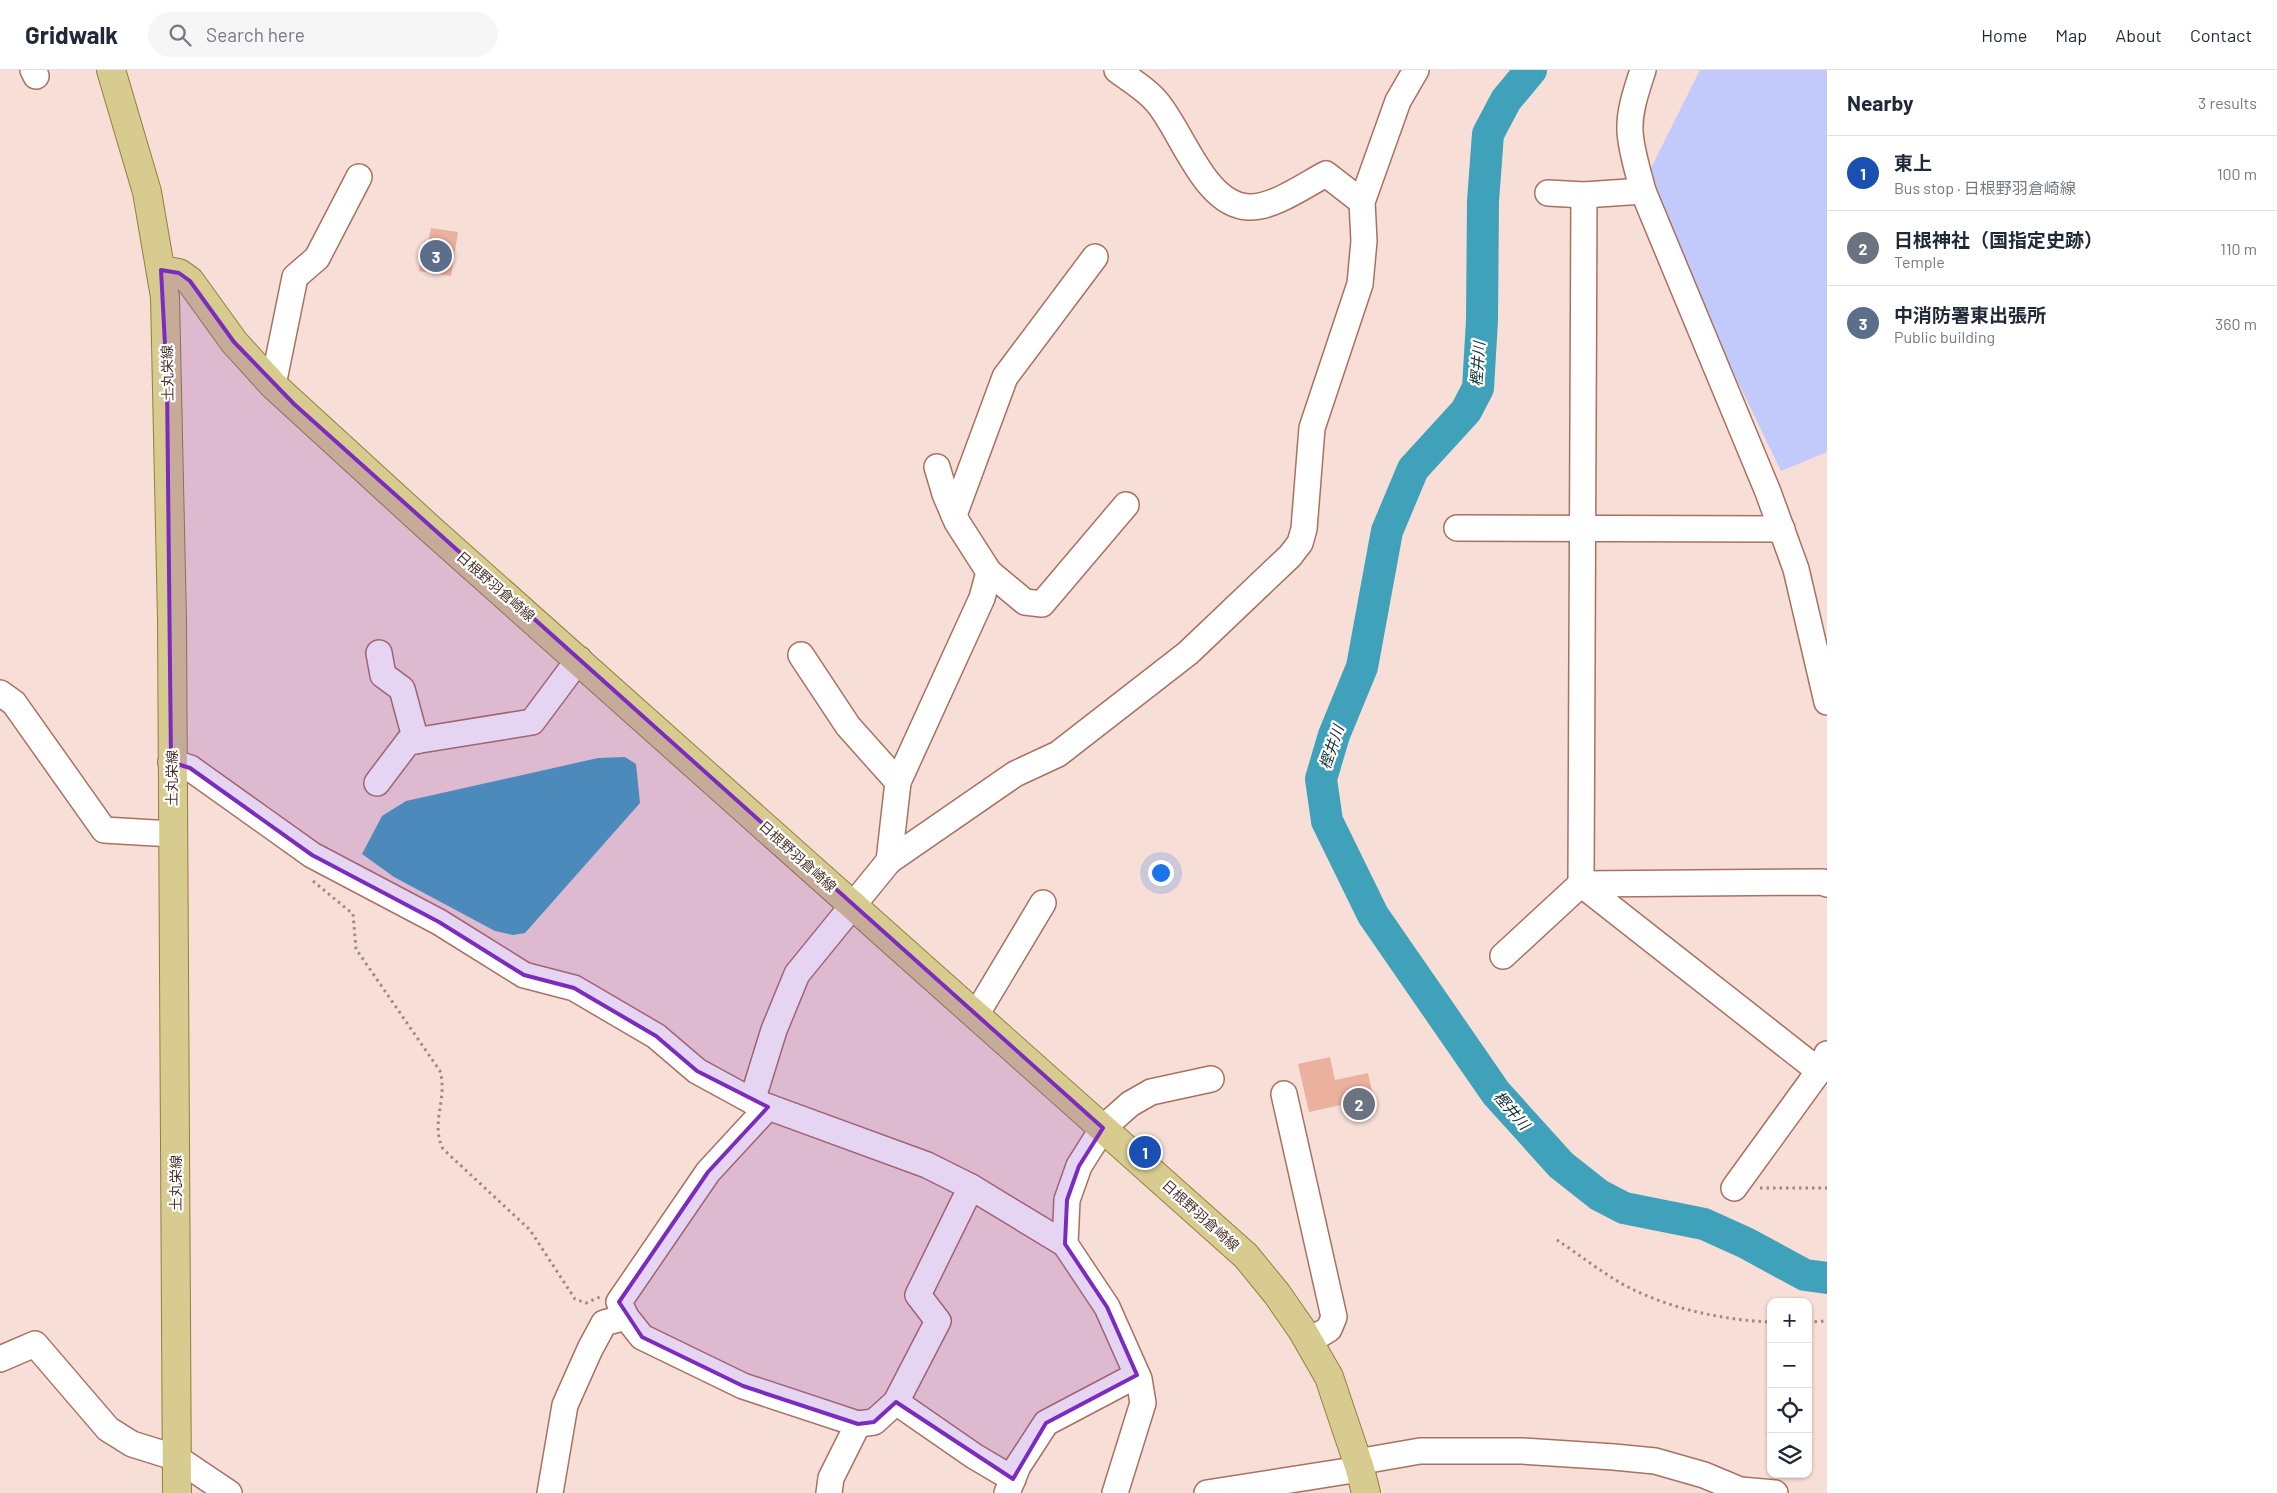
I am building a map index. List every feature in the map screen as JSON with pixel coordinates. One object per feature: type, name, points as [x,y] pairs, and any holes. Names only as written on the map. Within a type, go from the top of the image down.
[{"type":"main road","name":"土丸栄線","points":[[110,70],[147,192],[166,297],[172,620],[171,762],[177,1493]]},
{"type":"main road","name":"日根野羽倉崎線","points":[[161,270],[179,273],[190,281],[234,342],[273,385],[428,526],[1246,1256],[1278,1294],[1309,1341],[1329,1377],[1361,1474]]},
{"type":"street","points":[[1117,70],[1156,100],[1213,190],[1228,202],[1249,207],[1270,203],[1326,174],[1362,202]]},
{"type":"street","points":[[550,1493],[565,1405],[590,1349],[604,1323],[622,1310],[708,1172],[760,1104],[774,1030],[797,974],[889,861],[1015,774],[1058,754],[1173,665],[1214,629],[1290,556],[1300,543],[1304,529],[1312,428],[1360,284],[1364,241],[1362,202],[1398,101],[1416,70]]},
{"type":"street","points":[[1643,70],[1635,97],[1630,129],[1633,152],[1643,191],[1782,529],[1796,568],[1827,702]]},
{"type":"street","points":[[273,385],[295,277],[317,258],[359,177]]},
{"type":"street","points":[[1548,193],[1584,195],[1643,191]]},
{"type":"street","points":[[1581,884],[1584,195]]},
{"type":"street","points":[[954,515],[1005,377],[1095,257]]},
{"type":"street","points":[[937,467],[954,515],[988,572],[1025,602],[1042,604],[1126,504]]},
{"type":"street","points":[[1457,528],[1782,529]]},
{"type":"street","points":[[889,861],[898,782],[982,598],[988,572]]},
{"type":"street","points":[[379,653],[383,675],[402,689],[416,741]]},
{"type":"street","points":[[801,655],[848,726],[898,782]]},
{"type":"street","points":[[377,783],[408,742],[532,722],[579,659]]},
{"type":"street","points":[[0,692],[14,703],[104,830],[172,834]]},
{"type":"street","points":[[171,762],[190,768],[312,855],[439,922],[524,975],[574,988],[656,1036],[697,1071],[760,1104],[927,1165],[972,1187],[1065,1244],[1107,1307],[1137,1375],[1143,1403],[1115,1493]]},
{"type":"street","points":[[1503,956],[1581,884],[1823,882],[1827,884]]},
{"type":"street","points":[[1581,884],[1823,1063],[1734,1188]]},
{"type":"street","points":[[976,1015],[1043,902]]},
{"type":"street","points":[[1065,1244],[1067,1200],[1078,1166],[1103,1128],[1130,1104],[1151,1092],[1211,1079]]},
{"type":"street","points":[[1284,1094],[1334,1318],[1329,1329],[1309,1341]]},
{"type":"street","points":[[622,1310],[642,1337],[743,1386],[858,1424],[874,1422],[896,1402],[938,1321],[918,1295],[972,1187]]},
{"type":"street","points":[[0,1359],[35,1344],[108,1429],[132,1444],[177,1458],[229,1493]]},
{"type":"street","points":[[896,1402],[974,1456],[1010,1486],[1018,1466],[1046,1423],[1137,1375]]},
{"type":"street","points":[[829,1493],[831,1478],[858,1424]]},
{"type":"street","points":[[1207,1493],[1361,1474],[1420,1451],[1522,1450],[1655,1461],[1704,1475],[1740,1490],[1775,1493]]},
{"type":"path","points":[[312,855],[303,873],[353,914],[356,949],[440,1070],[444,1084],[437,1137],[443,1150],[530,1230],[575,1299],[586,1303],[608,1294],[622,1310]]},
{"type":"path","points":[[1734,1188],[1827,1188]]},
{"type":"path","points":[[1557,1240],[1633,1290],[1694,1311],[1741,1321],[1767,1322]]},
{"type":"path","points":[[1812,1322],[1827,1321]]},
{"type":"highlighted area","points":[[161,270],[179,273],[190,281],[234,342],[294,404],[1103,1128],[1079,1166],[1067,1200],[1065,1244],[1107,1307],[1137,1375],[1046,1423],[1013,1479],[896,1402],[874,1422],[858,1424],[743,1386],[642,1337],[619,1302],[708,1172],[768,1107],[697,1071],[656,1036],[574,988],[524,975],[439,922],[312,855],[190,768],[171,762],[167,382]]},
{"type":"shaded area","points":[[1700,70],[1827,70],[1827,452],[1781,471],[1710,324],[1671,236],[1651,168]]},
{"type":"shaded area","points":[[625,757],[636,764],[640,803],[525,933],[513,935],[495,931],[394,877],[362,854],[382,816],[406,801],[598,758]]},
{"type":"building","points":[[431,228],[458,232],[451,276],[419,271],[424,241],[428,242]]},
{"type":"building","points":[[1330,1057],[1335,1080],[1368,1073],[1375,1105],[1356,1109],[1354,1102],[1309,1112],[1298,1064]]},
{"type":"waterway","name":"樫井川","points":[[1531,70],[1506,100],[1488,134],[1483,201],[1482,320],[1478,388],[1466,411],[1413,469],[1387,531],[1362,667],[1334,735],[1321,779],[1327,821],[1373,915],[1496,1093],[1561,1165],[1599,1195],[1624,1208],[1704,1224],[1746,1243],[1805,1275],[1827,1278]]},
{"type":"place","name":"中消防署東出張所","points":[[436,256]]},
{"type":"place","name":"日根神社（国指定史跡）","points":[[1359,1104]]},
{"type":"place","name":"東上","points":[[1145,1152]]}]
